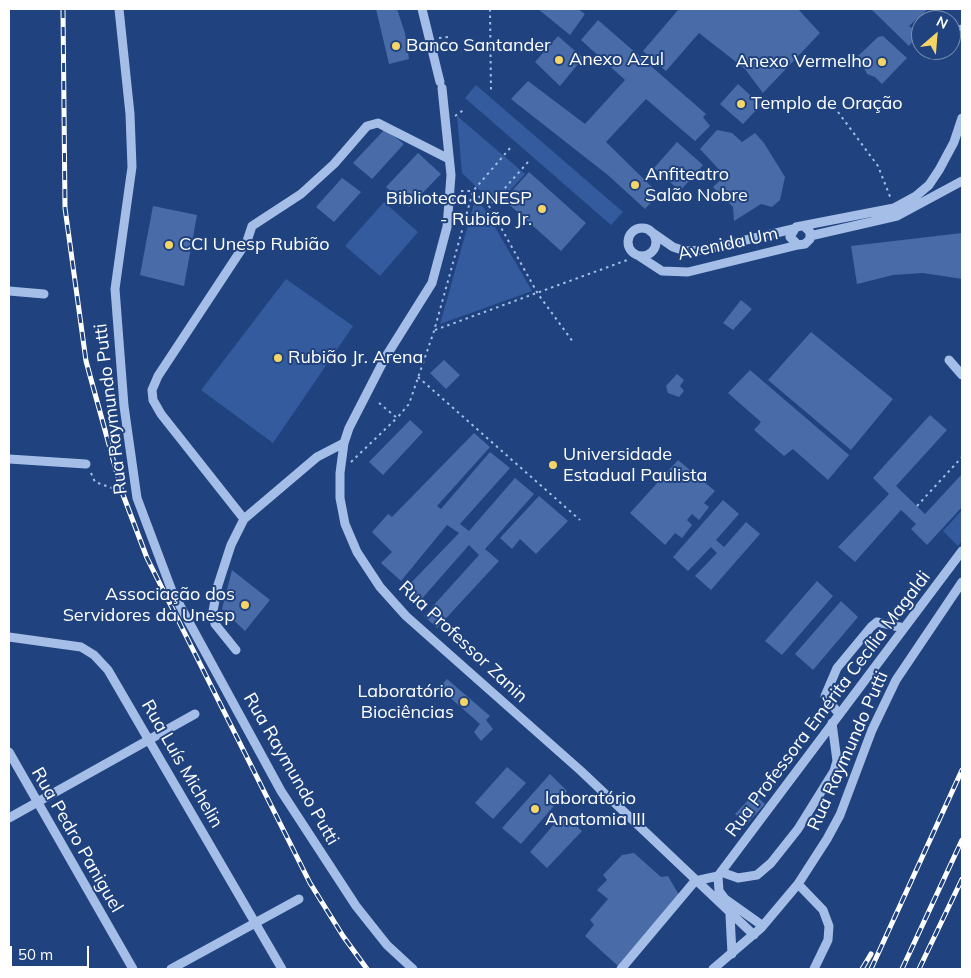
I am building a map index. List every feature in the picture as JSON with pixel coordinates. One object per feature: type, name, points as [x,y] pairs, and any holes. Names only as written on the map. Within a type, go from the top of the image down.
[{"type":"street","name":"Rua Raymundo Putti","points":[[119,9],[130,114],[132,167],[114,289],[124,406],[138,498],[172,590],[281,791],[356,906],[387,945],[413,969]]},
{"type":"street","name":"Rua Professor Zanin","points":[[422,10],[441,85],[451,194],[447,227],[432,283],[360,403],[344,443],[340,473],[340,498],[348,531],[356,552],[393,602],[406,616],[581,771],[730,915],[754,935]]},
{"type":"street","points":[[804,226],[807,228],[810,236],[808,242],[798,245],[792,241],[792,229],[800,225],[804,226],[894,208],[916,196],[929,184],[954,142],[962,118]]},
{"type":"street","points":[[962,118],[960,129],[962,140]]},
{"type":"street","points":[[244,519],[161,414],[153,400],[152,390],[158,376],[247,241],[252,226],[301,194],[334,164],[367,126],[378,123],[449,159]]},
{"type":"street","points":[[810,236],[896,216],[962,181]]},
{"type":"street","points":[[638,229],[650,231],[656,239],[655,248],[649,255],[639,256],[629,248],[629,238],[638,229]]},
{"type":"street","name":"Avenida Um","points":[[650,231],[673,247],[685,251],[703,250],[792,229]]},
{"type":"street","name":"Avenida Um","points":[[639,256],[662,271],[688,272],[798,245]]},
{"type":"street","points":[[9,291],[44,294]]},
{"type":"street","points":[[949,360],[962,375]]},
{"type":"street","points":[[236,650],[215,624],[213,611],[218,585],[226,561],[244,519],[317,457],[344,443]]},
{"type":"street","points":[[9,459],[86,464]]},
{"type":"street","name":"Rua Professora Emérita Cecília Magaldi","points":[[720,874],[962,551]]},
{"type":"street","name":"Rua Raymundo Putti","points":[[712,969],[763,926],[798,884],[828,839],[840,815],[872,730],[896,680],[962,582]]},
{"type":"street","points":[[839,714],[825,696],[837,668],[870,627],[878,622],[904,628]]},
{"type":"street","name":"Rua Luís Michelin","points":[[9,637],[66,643],[81,647],[94,654],[108,670],[150,738],[282,969]]},
{"type":"street","points":[[9,818],[36,801],[194,714]]},
{"type":"street","points":[[621,969],[695,881],[720,874],[738,878],[757,874],[771,863],[798,829],[834,771],[837,761],[832,723]]},
{"type":"street","name":"Rua Pedro Paniguel","points":[[9,752],[133,969]]},
{"type":"street","points":[[720,874],[719,891],[725,898],[763,926]]},
{"type":"street","points":[[798,884],[823,910],[829,926],[828,940],[814,969]]},
{"type":"street","points":[[171,969],[299,899]]},
{"type":"street","points":[[730,915],[732,954]]},
{"type":"path","points":[[490,9],[491,93]]},
{"type":"path","points":[[838,112],[878,166],[894,208]]},
{"type":"path","points":[[340,473],[409,404],[434,331],[473,191],[511,148]]},
{"type":"path","points":[[489,206],[528,162]]},
{"type":"path","points":[[461,191],[473,191],[489,206],[538,294],[573,342]]},
{"type":"path","points":[[434,331],[639,256]]},
{"type":"path","points":[[418,376],[580,520]]},
{"type":"path","points":[[379,403],[396,418]]},
{"type":"path","points":[[917,506],[962,456]]},
{"type":"path","points":[[86,464],[95,482],[138,498]]},
{"type":"shaded area","points":[[476,85],[623,212],[611,225],[465,98]]},
{"type":"shaded area","points":[[457,116],[525,174],[496,206],[462,173]]},
{"type":"shaded area","points":[[475,200],[484,208],[532,291],[440,324]]},
{"type":"shaded area","points":[[384,202],[418,232],[380,276],[345,246]]},
{"type":"shaded area","name":"Rubião Jr. Arena","points":[[286,279],[353,326],[273,443],[201,390]]},
{"type":"shaded area","points":[[962,510],[962,541],[958,546],[943,531]]},
{"type":"building","name":"Banco Santander","points":[[376,9],[397,9],[405,33],[409,59],[389,64]]},
{"type":"building","points":[[538,9],[578,9],[585,14],[570,35]]},
{"type":"building","points":[[679,9],[798,9],[820,33],[763,93],[745,69],[699,33],[666,71],[643,51]]},
{"type":"building","points":[[871,9],[928,9],[911,10],[911,24],[909,26],[911,27],[911,43],[909,46]]},
{"type":"building","points":[[598,20],[706,114],[703,117],[710,126],[695,141],[646,99],[606,142],[659,194],[645,209],[609,176],[511,99],[528,81],[585,124],[625,80],[581,40]]},
{"type":"building","name":"Anexo Azul","points":[[558,36],[583,58],[560,86],[535,62]]},
{"type":"building","name":"Anexo Vermelho","points":[[883,36],[907,58],[882,84],[875,77],[867,74],[858,56],[878,37]]},
{"type":"building","name":"Templo de Oração","points":[[738,84],[761,105],[743,124],[720,104]]},
{"type":"building","points":[[385,129],[404,144],[372,179],[353,163]]},
{"type":"building","points":[[717,130],[732,133],[742,142],[755,133],[764,143],[785,177],[780,200],[772,207],[761,204],[734,221],[733,207],[713,187],[725,176],[700,149]]},
{"type":"building","points":[[677,142],[703,165],[680,191],[654,168]]},
{"type":"building","points":[[418,153],[441,174],[409,207],[386,187]]},
{"type":"building","points":[[529,172],[586,223],[561,251],[504,200]]},
{"type":"building","points":[[342,178],[361,192],[334,222],[316,207]]},
{"type":"building","name":"CCI Unesp Rubião","points":[[153,206],[197,215],[184,286],[140,275]]},
{"type":"building","points":[[962,233],[962,279],[923,273],[893,275],[857,284],[851,246]]},
{"type":"building","points":[[741,300],[752,309],[733,330],[723,323]]},
{"type":"building","points":[[811,332],[893,399],[851,450],[768,380]]},
{"type":"building","points":[[444,360],[460,375],[446,389],[430,373]]},
{"type":"building","points":[[750,370],[849,455],[828,480],[793,449],[784,456],[754,430],[761,422],[728,393]]},
{"type":"building","points":[[677,374],[684,380],[680,386],[684,391],[679,397],[668,393],[666,386]]},
{"type":"building","points":[[930,415],[947,430],[896,486],[925,514],[962,474],[962,507],[927,545],[911,529],[916,524],[901,510],[855,562],[838,547],[889,494],[873,478]]},
{"type":"building","points":[[410,420],[423,432],[383,475],[369,462]]},
{"type":"building","points":[[474,433],[490,447],[437,506],[441,509],[490,452],[510,468],[460,524],[469,531],[515,478],[534,494],[485,549],[499,561],[437,628],[424,616],[479,555],[469,545],[419,602],[406,588],[459,533],[447,525],[401,581],[381,563],[392,552],[372,532],[388,514],[392,517]]},
{"type":"building","points":[[678,460],[715,491],[704,503],[709,507],[699,520],[692,514],[687,520],[692,525],[682,538],[675,533],[665,545],[630,513]]},
{"type":"building","points":[[539,496],[568,521],[536,554],[520,539],[512,549],[500,538]]},
{"type":"building","points":[[723,500],[739,514],[716,540],[724,547],[746,522],[760,534],[711,590],[695,576],[717,553],[711,547],[688,571],[673,557]]},
{"type":"building","name":"Associação dos Servidores da Unesp","points":[[232,570],[270,600],[245,631],[222,609]]},
{"type":"building","points":[[817,581],[833,596],[782,655],[765,641]]},
{"type":"building","points":[[841,601],[858,617],[813,670],[795,654]]},
{"type":"building","name":"Laboratório Biociências","points":[[447,679],[490,716],[486,720],[493,729],[481,741],[474,732],[480,724],[439,688]]},
{"type":"building","name":"laboratório Anatomia III","points":[[507,767],[526,783],[493,819],[475,803]]},
{"type":"building","name":"laboratório Anatomia III","points":[[550,774],[567,791],[521,844],[502,828]]},
{"type":"building","points":[[754,794],[765,804],[746,825],[735,814]]},
{"type":"building","name":"laboratório Anatomia III","points":[[563,814],[582,831],[547,868],[530,852]]},
{"type":"building","points":[[634,853],[661,877],[668,876],[679,895],[618,966],[585,936],[594,925],[590,920],[608,899],[597,890],[607,880],[603,875],[622,855]]},
{"type":"railway","points":[[63,9],[65,208],[86,361],[122,492],[147,558],[310,883],[343,936],[367,969]]},
{"type":"railway","points":[[871,969],[962,770]]},
{"type":"railway","points":[[902,969],[962,840]]},
{"type":"railway","points":[[919,969],[962,879]]},
{"type":"railway","points":[[862,969],[871,954]]},
{"type":"place","name":"Banco Santander","points":[[396,46]]},
{"type":"place","name":"Anexo Azul","points":[[559,60]]},
{"type":"place","name":"Anexo Vermelho","points":[[882,62]]},
{"type":"place","name":"Templo de Oração","points":[[741,104]]},
{"type":"place","name":"Anfiteatro Salão Nobre","points":[[635,185]]},
{"type":"place","name":"Biblioteca UNESP - Rubião Jr.","points":[[542,209]]},
{"type":"place","name":"CCI Unesp Rubião","points":[[169,245]]},
{"type":"place","name":"Rubião Jr. Arena","points":[[278,358]]},
{"type":"place","name":"Universidade Estadual Paulista","points":[[553,465]]},
{"type":"place","name":"Associação dos Servidores da Unesp","points":[[245,605]]},
{"type":"place","name":"Laboratório Biociências","points":[[464,702]]},
{"type":"place","name":"laboratório Anatomia III","points":[[535,809]]}]
